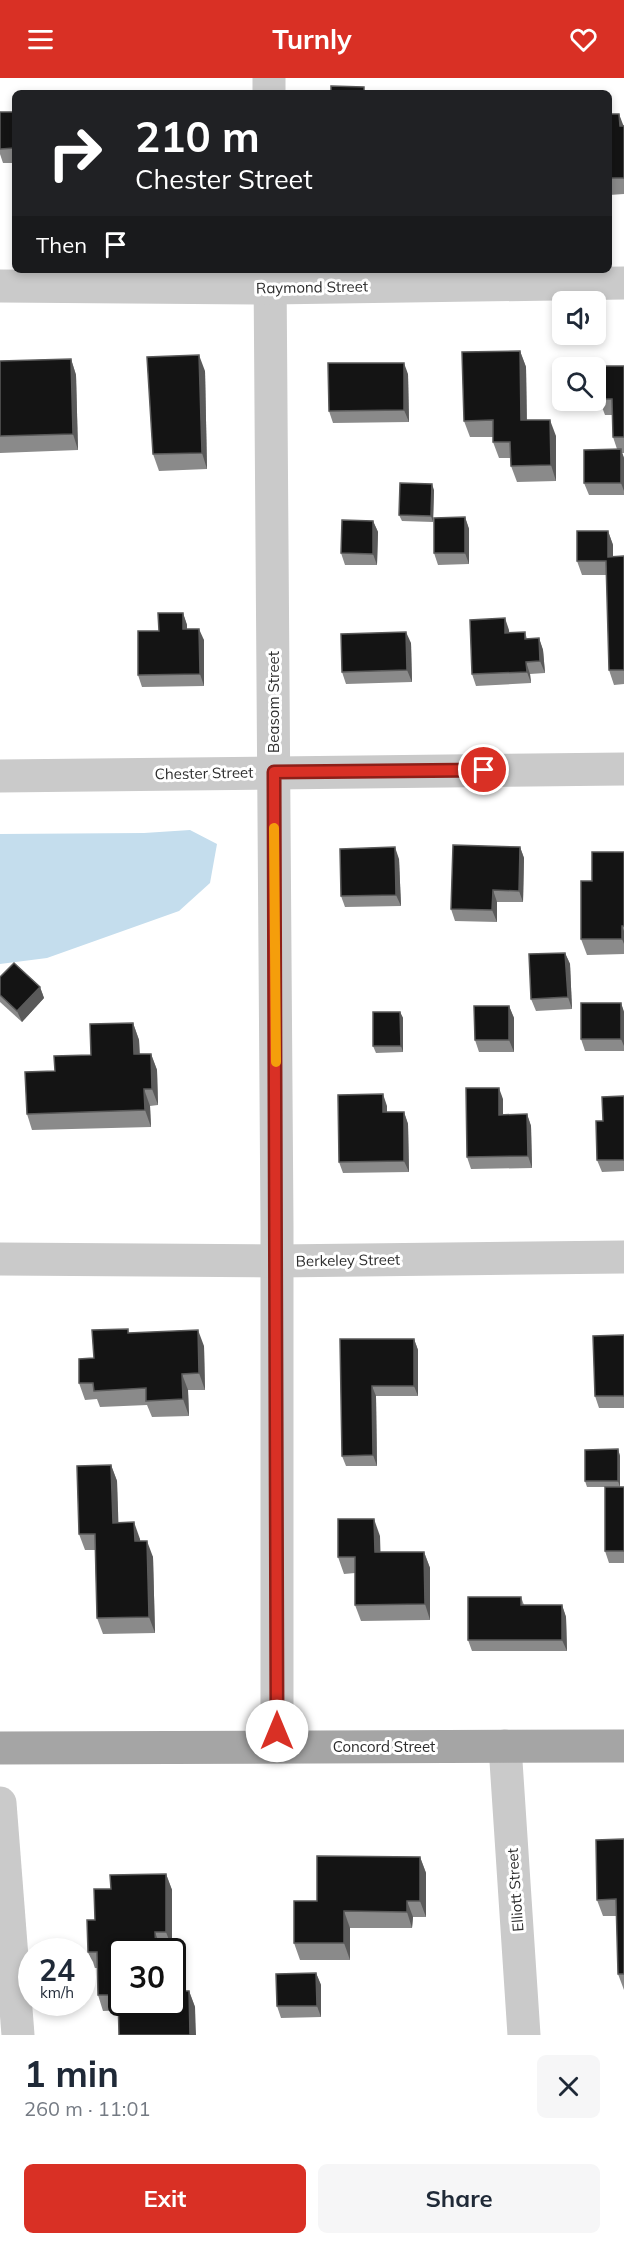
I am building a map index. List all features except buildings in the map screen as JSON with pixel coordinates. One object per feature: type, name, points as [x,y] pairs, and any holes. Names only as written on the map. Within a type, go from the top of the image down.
[{"type":"main road","name":"Concord Street","points":[[0,1748],[624,1746]]},
{"type":"street","name":"Raymond Street","points":[[0,286],[271,279],[624,283]]},
{"type":"street","name":"Beasom Street","points":[[271,279],[277,1260],[277,1746]]},
{"type":"street","name":"Chester Street","points":[[0,776],[624,769]]},
{"type":"street","name":"Berkeley Street","points":[[0,1259],[277,1260],[624,1257]]},
{"type":"street","name":"Elliott Street","points":[[505,1746],[525,2035]]},
{"type":"street","points":[[0,1803],[18,2035]]},
{"type":"water","points":[[190,830],[217,844],[210,883],[179,911],[47,958],[0,964],[0,834],[144,833]]},
{"type":"slow traffic","points":[[274,828],[276,1062]]},
{"type":"route","points":[[277,1731],[274,772],[484,770]]}]
